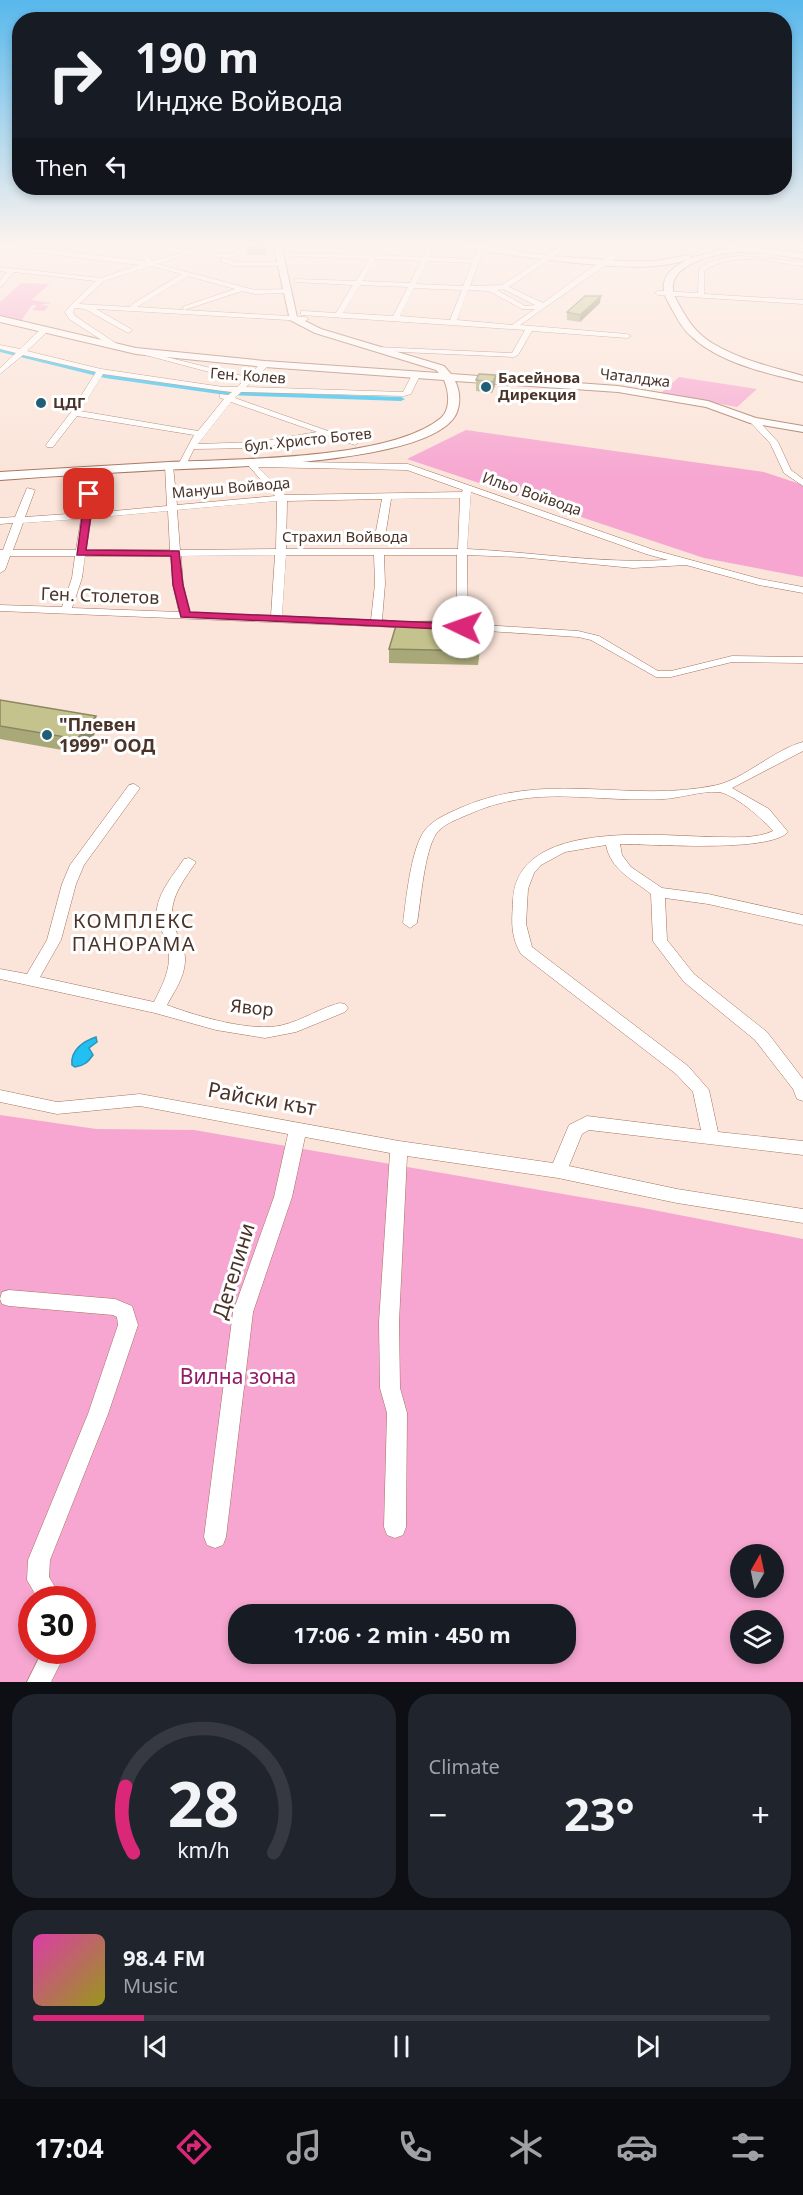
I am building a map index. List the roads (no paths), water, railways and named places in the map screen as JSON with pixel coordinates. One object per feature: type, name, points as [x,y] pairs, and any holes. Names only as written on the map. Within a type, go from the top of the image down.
[{"type":"street","name":"Чаталджа","points":[[14,322],[248,380]]},
{"type":"street","points":[[80,322],[114,346]]},
{"type":"street","points":[[113,322],[128,331]]},
{"type":"street","points":[[313,322],[318,331],[430,363],[440,368],[448,377]]},
{"type":"street","points":[[446,322],[627,336]]},
{"type":"street","points":[[512,328],[520,322]]},
{"type":"street","points":[[677,322],[682,332],[701,348],[739,365],[803,384]]},
{"type":"street","points":[[685,322],[706,343],[744,360],[803,379]]},
{"type":"street","points":[[0,372],[45,330]]},
{"type":"street","points":[[379,349],[514,355],[529,330]]},
{"type":"street","name":"Ген. Колев","points":[[0,347],[18,354],[99,374],[234,394],[404,394],[408,392],[416,375]]},
{"type":"street","name":"Чаталджа","points":[[136,351],[265,364],[618,389],[708,404],[754,420],[803,429]]},
{"type":"street","name":"Ген. Колев","points":[[0,353],[18,354]]},
{"type":"street","points":[[416,375],[434,370],[435,368],[430,363]]},
{"type":"street","points":[[185,615],[178,585],[176,553],[174,508],[176,465],[234,394],[265,364]]},
{"type":"street","points":[[50,445],[75,414],[99,374]]},
{"type":"street","name":"бул. Христо Ботев","points":[[0,476],[176,465],[249,463],[358,452],[391,445],[426,434],[441,424],[453,409],[455,396],[448,377]]},
{"type":"street","points":[[234,394],[355,442]]},
{"type":"street","points":[[75,414],[201,434]]},
{"type":"street","points":[[754,420],[774,442],[787,471],[803,483]]},
{"type":"street","points":[[191,446],[238,446],[308,437],[326,432]]},
{"type":"street","points":[[249,463],[282,498],[276,619]]},
{"type":"street","name":"Ильо Войвода","points":[[249,463],[408,467],[467,491],[650,552],[759,582],[803,590]]},
{"type":"street","points":[[66,610],[77,578],[93,471]]},
{"type":"street","points":[[0,570],[3,553],[30,490]]},
{"type":"street","points":[[463,627],[461,591],[467,491]]},
{"type":"street","name":"Мануш Войвода","points":[[0,521],[85,516],[282,498],[467,491]]},
{"type":"street","points":[[381,531],[387,495]]},
{"type":"street","name":"Страхил Войвода","points":[[3,553],[463,552],[519,554],[633,564],[688,562]]},
{"type":"street","points":[[376,623],[380,584],[379,553]]},
{"type":"street","name":"Ген. Столетов","points":[[0,608],[376,623],[578,634],[595,638],[656,674],[671,674],[732,659],[803,660]]},
{"type":"street","points":[[410,923],[419,865],[430,833],[444,820],[484,802],[516,794],[555,791],[663,795],[722,788],[803,746]]},
{"type":"street","points":[[30,980],[54,940],[69,884],[77,866],[104,826],[134,788]]},
{"type":"street","points":[[711,1137],[701,1090],[682,1070],[526,950],[517,936],[522,883],[530,869],[544,857],[578,842],[739,841],[769,838],[782,832],[764,812],[722,788]]},
{"type":"street","points":[[612,840],[615,855],[626,870],[658,892],[708,899],[803,920]]},
{"type":"street","points":[[158,1008],[174,975],[178,960],[176,947],[165,922],[165,906],[168,895],[189,862]]},
{"type":"street","points":[[658,892],[660,941],[689,978],[761,1036],[800,1087],[803,1095]]},
{"type":"street","name":"Явор","points":[[0,974],[259,1032],[276,1032],[340,1008]]},
{"type":"street","name":"Райски кът","points":[[0,1096],[57,1108],[140,1100],[399,1148],[558,1171],[677,1196],[803,1216]]},
{"type":"street","points":[[558,1171],[575,1130],[587,1123],[803,1148]]},
{"type":"street","name":"Детелини","points":[[215,1537],[243,1312],[283,1197],[298,1129]]},
{"type":"street","points":[[395,1527],[397,1413],[390,1388],[389,1322],[399,1148]]},
{"type":"street","points":[[9,1298],[115,1307],[125,1312],[128,1324],[98,1414],[39,1560],[38,1580],[42,1586]]},
{"type":"street","points":[[39,1682],[49,1664]]},
{"type":"water","points":[[96,1037],[97,1042],[89,1048],[93,1055],[89,1060],[81,1066],[72,1065],[76,1051],[87,1041]]},
{"type":"waterway","points":[[0,350],[105,376],[226,393],[401,399]]},
{"type":"place","name":"Басейнова Дирекция","points":[[486,387]]},
{"type":"place","name":"ЦДГ","points":[[41,403]]},
{"type":"place","name":"\"Плевен 1999\" ООД","points":[[47,735]]},
{"type":"district","name":"КОМПЛЕКС ПАНОРАМА","points":[[134,932]]},
{"type":"park label","name":"Вилна зона","points":[[238,1377]]}]
